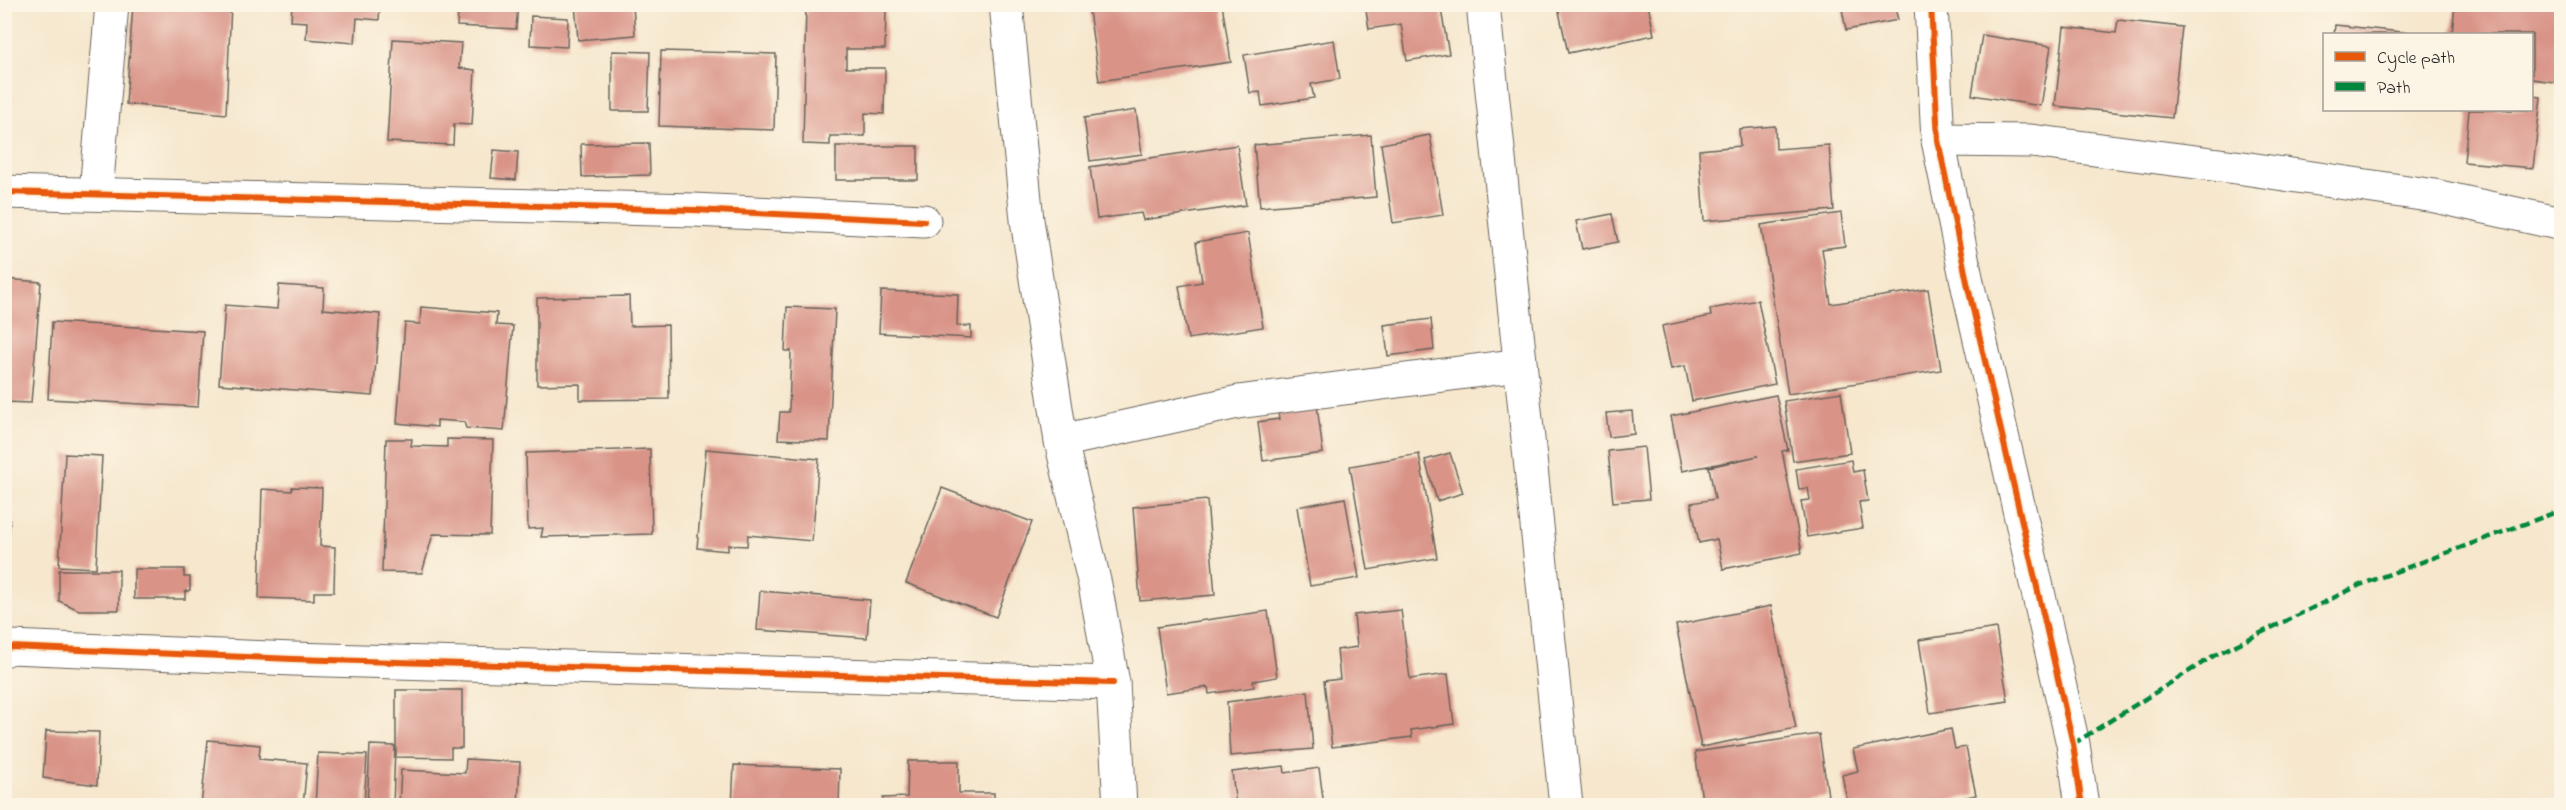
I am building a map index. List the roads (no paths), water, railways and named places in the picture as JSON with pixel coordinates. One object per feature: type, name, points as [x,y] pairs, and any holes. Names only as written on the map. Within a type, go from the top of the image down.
[{"type":"street","points":[[96,193],[112,4]]},
{"type":"street","points":[[1006,4],[1027,220],[1061,441],[1095,585],[1113,684],[1120,806]]},
{"type":"street","points":[[1483,4],[1566,806]]},
{"type":"street","points":[[1931,4],[1938,140],[1971,298],[2073,744],[2082,806]]},
{"type":"street","points":[[1938,140],[2031,141],[2242,168],[2435,196],[2562,224]]},
{"type":"street","points":[[4,192],[694,210],[924,221]]},
{"type":"street","points":[[1061,441],[1238,402],[1520,365]]},
{"type":"street","points":[[4,650],[11,647],[293,659],[1113,684]]}]
